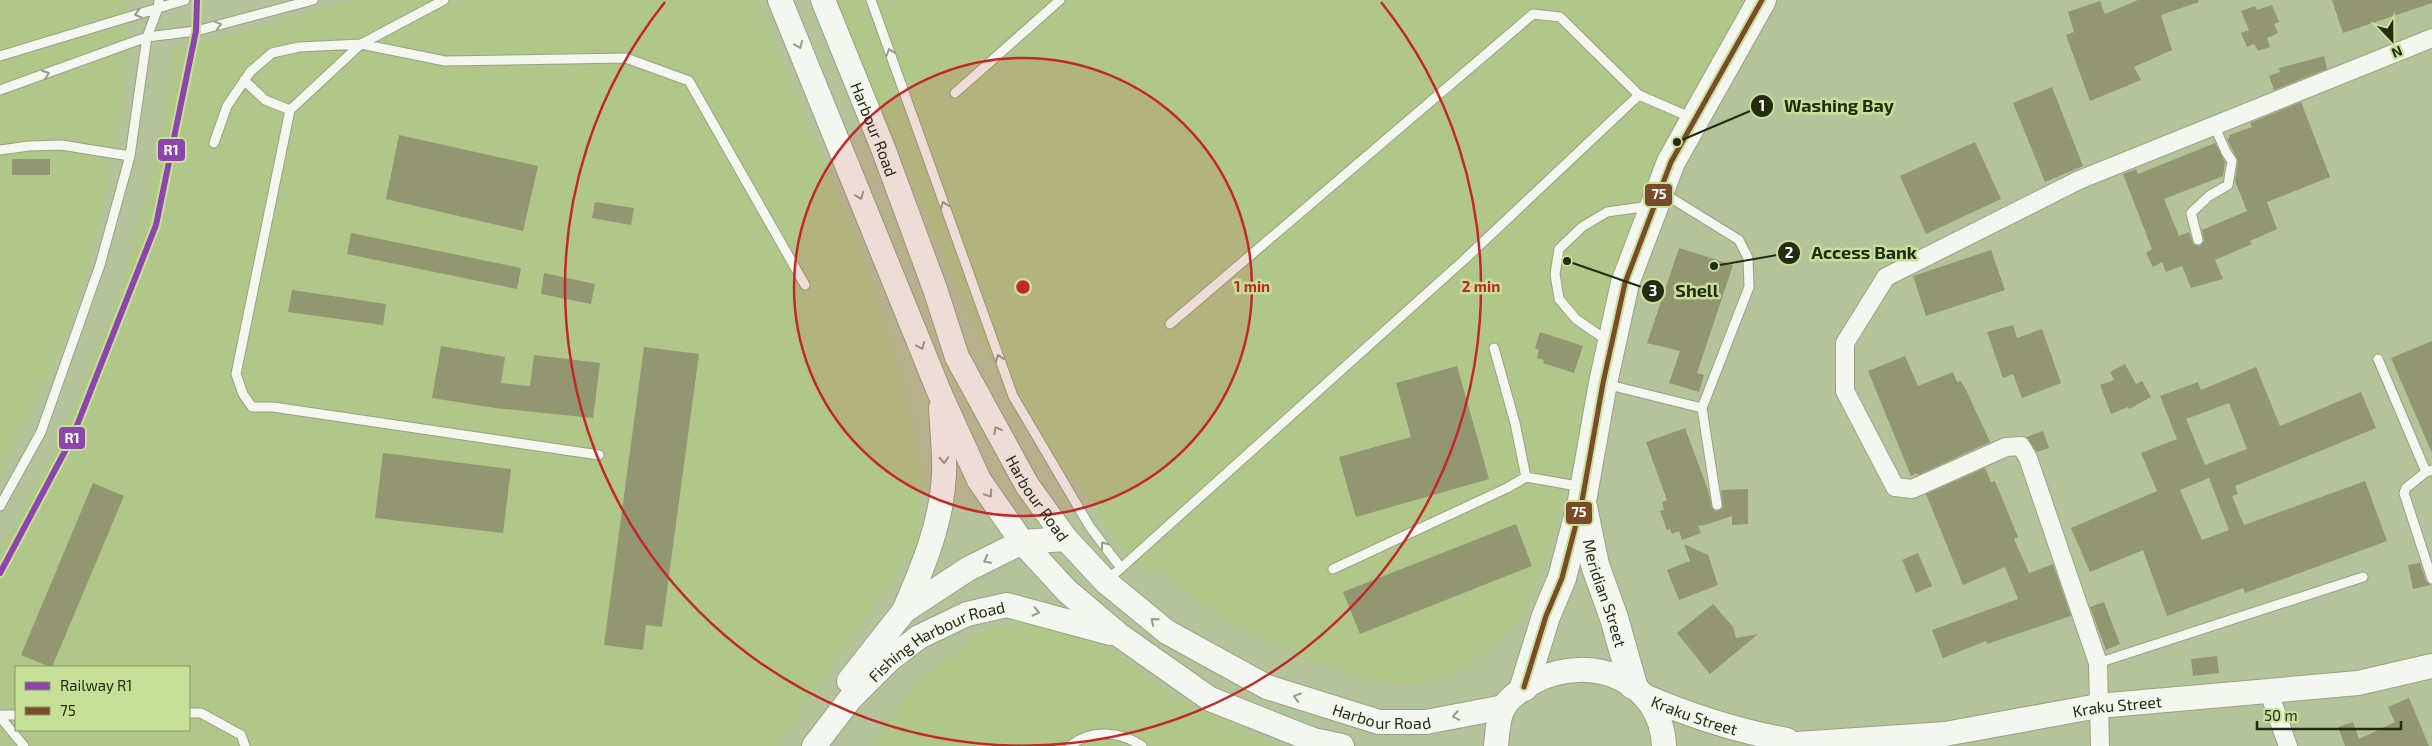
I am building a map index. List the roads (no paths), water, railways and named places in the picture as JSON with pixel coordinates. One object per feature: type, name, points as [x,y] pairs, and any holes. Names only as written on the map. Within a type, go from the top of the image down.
[{"type":"main road","points":[[780,0],[940,394],[979,480],[1022,542],[1067,591],[1119,635],[1210,699],[1312,743],[1342,746]]},
{"type":"main road","name":"Harbour Road","points":[[823,0],[883,148],[935,289],[957,357],[1027,485],[1066,539],[1113,575],[1167,632],[1267,687],[1379,722],[1426,722],[1504,708]]},
{"type":"main road","name":"Meridian Street","points":[[1524,687],[1546,616],[1562,578],[1583,494],[1603,384],[1625,283],[1671,162],[1762,0]]},
{"type":"main road","points":[[904,611],[926,561],[935,531],[944,474],[940,394]]},
{"type":"main road","name":"Meridian Street","points":[[1583,494],[1595,565],[1638,691]]},
{"type":"main road","name":"Fishing Harbour Road","points":[[799,746],[904,611],[968,569],[1022,542],[1066,539]]},
{"type":"main road","name":"Fishing Harbour Road","points":[[814,746],[850,699],[889,660],[919,637],[967,614],[1007,605],[1119,635]]},
{"type":"main road","name":"Kraku Street","points":[[1768,746],[1804,742],[1945,734],[2098,706],[2358,683],[2432,666]]},
{"type":"main road","name":"Kraku Street","points":[[1524,687],[1558,672],[1576,668],[1596,670],[1638,691],[1706,720],[1746,733],[1804,742]]},
{"type":"main road","points":[[1496,746],[1504,708],[1524,687]]},
{"type":"main road","points":[[1638,691],[1657,715],[1664,746]]},
{"type":"street","points":[[2100,746],[2098,662],[2028,458],[2021,446],[2006,446],[1912,489],[1895,487],[1844,391],[1845,342],[1886,277],[2079,180],[2432,38]]},
{"type":"street","points":[[2268,690],[2288,746]]},
{"type":"lane","points":[[0,56],[159,4],[185,0]]},
{"type":"lane","points":[[0,90],[147,37],[196,32],[313,0]]},
{"type":"lane","points":[[444,0],[360,44],[290,110],[236,374],[243,394],[252,407],[273,407],[599,455]]},
{"type":"lane","points":[[871,0],[1013,396],[1090,527],[1113,575],[1465,259],[1639,95]]},
{"type":"lane","points":[[955,93],[1060,0]]},
{"type":"lane","points":[[0,506],[41,432],[100,265],[130,156],[147,37],[159,4]]},
{"type":"lane","points":[[1170,324],[1533,14],[1560,16],[1639,95],[1695,119]]},
{"type":"lane","points":[[214,143],[227,106],[244,80],[272,54],[299,48],[360,44],[444,61],[626,58],[689,81],[805,285]]},
{"type":"lane","points":[[244,80],[265,100],[290,110]]},
{"type":"lane","points":[[2198,240],[2191,213],[2209,196],[2228,186],[2232,161],[2214,125]]},
{"type":"lane","points":[[0,150],[29,146],[61,146],[130,156]]},
{"type":"lane","points":[[1612,343],[1576,319],[1559,299],[1555,274],[1559,249],[1582,227],[1607,212],[1657,198],[1739,240],[1748,258],[1750,287],[1702,408],[1717,505]]},
{"type":"lane","points":[[1494,348],[1515,423],[1526,477]]},
{"type":"lane","points":[[2378,359],[2429,471],[2406,488],[2404,493],[2432,579]]},
{"type":"lane","points":[[1603,384],[1702,408]]},
{"type":"lane","points":[[1333,569],[1507,488],[1526,477],[1583,494]]},
{"type":"lane","points":[[2098,662],[2363,578]]},
{"type":"lane","points":[[190,713],[200,713],[241,735],[245,746]]},
{"type":"lane","points":[[0,716],[15,715]]},
{"type":"lane","points":[[0,716],[24,746]]},
{"type":"lane","points":[[1070,746],[1079,739],[1112,733],[1131,739],[1142,746]]},
{"type":"rail line","name":"R1","points":[[0,573],[72,438],[156,225],[196,31],[197,0]]},
{"type":"place","name":"Washing Bay","points":[[1677,142]]},
{"type":"place","name":"Shell","points":[[1567,261]]},
{"type":"place","name":"Access Bank","points":[[1714,266]]}]
